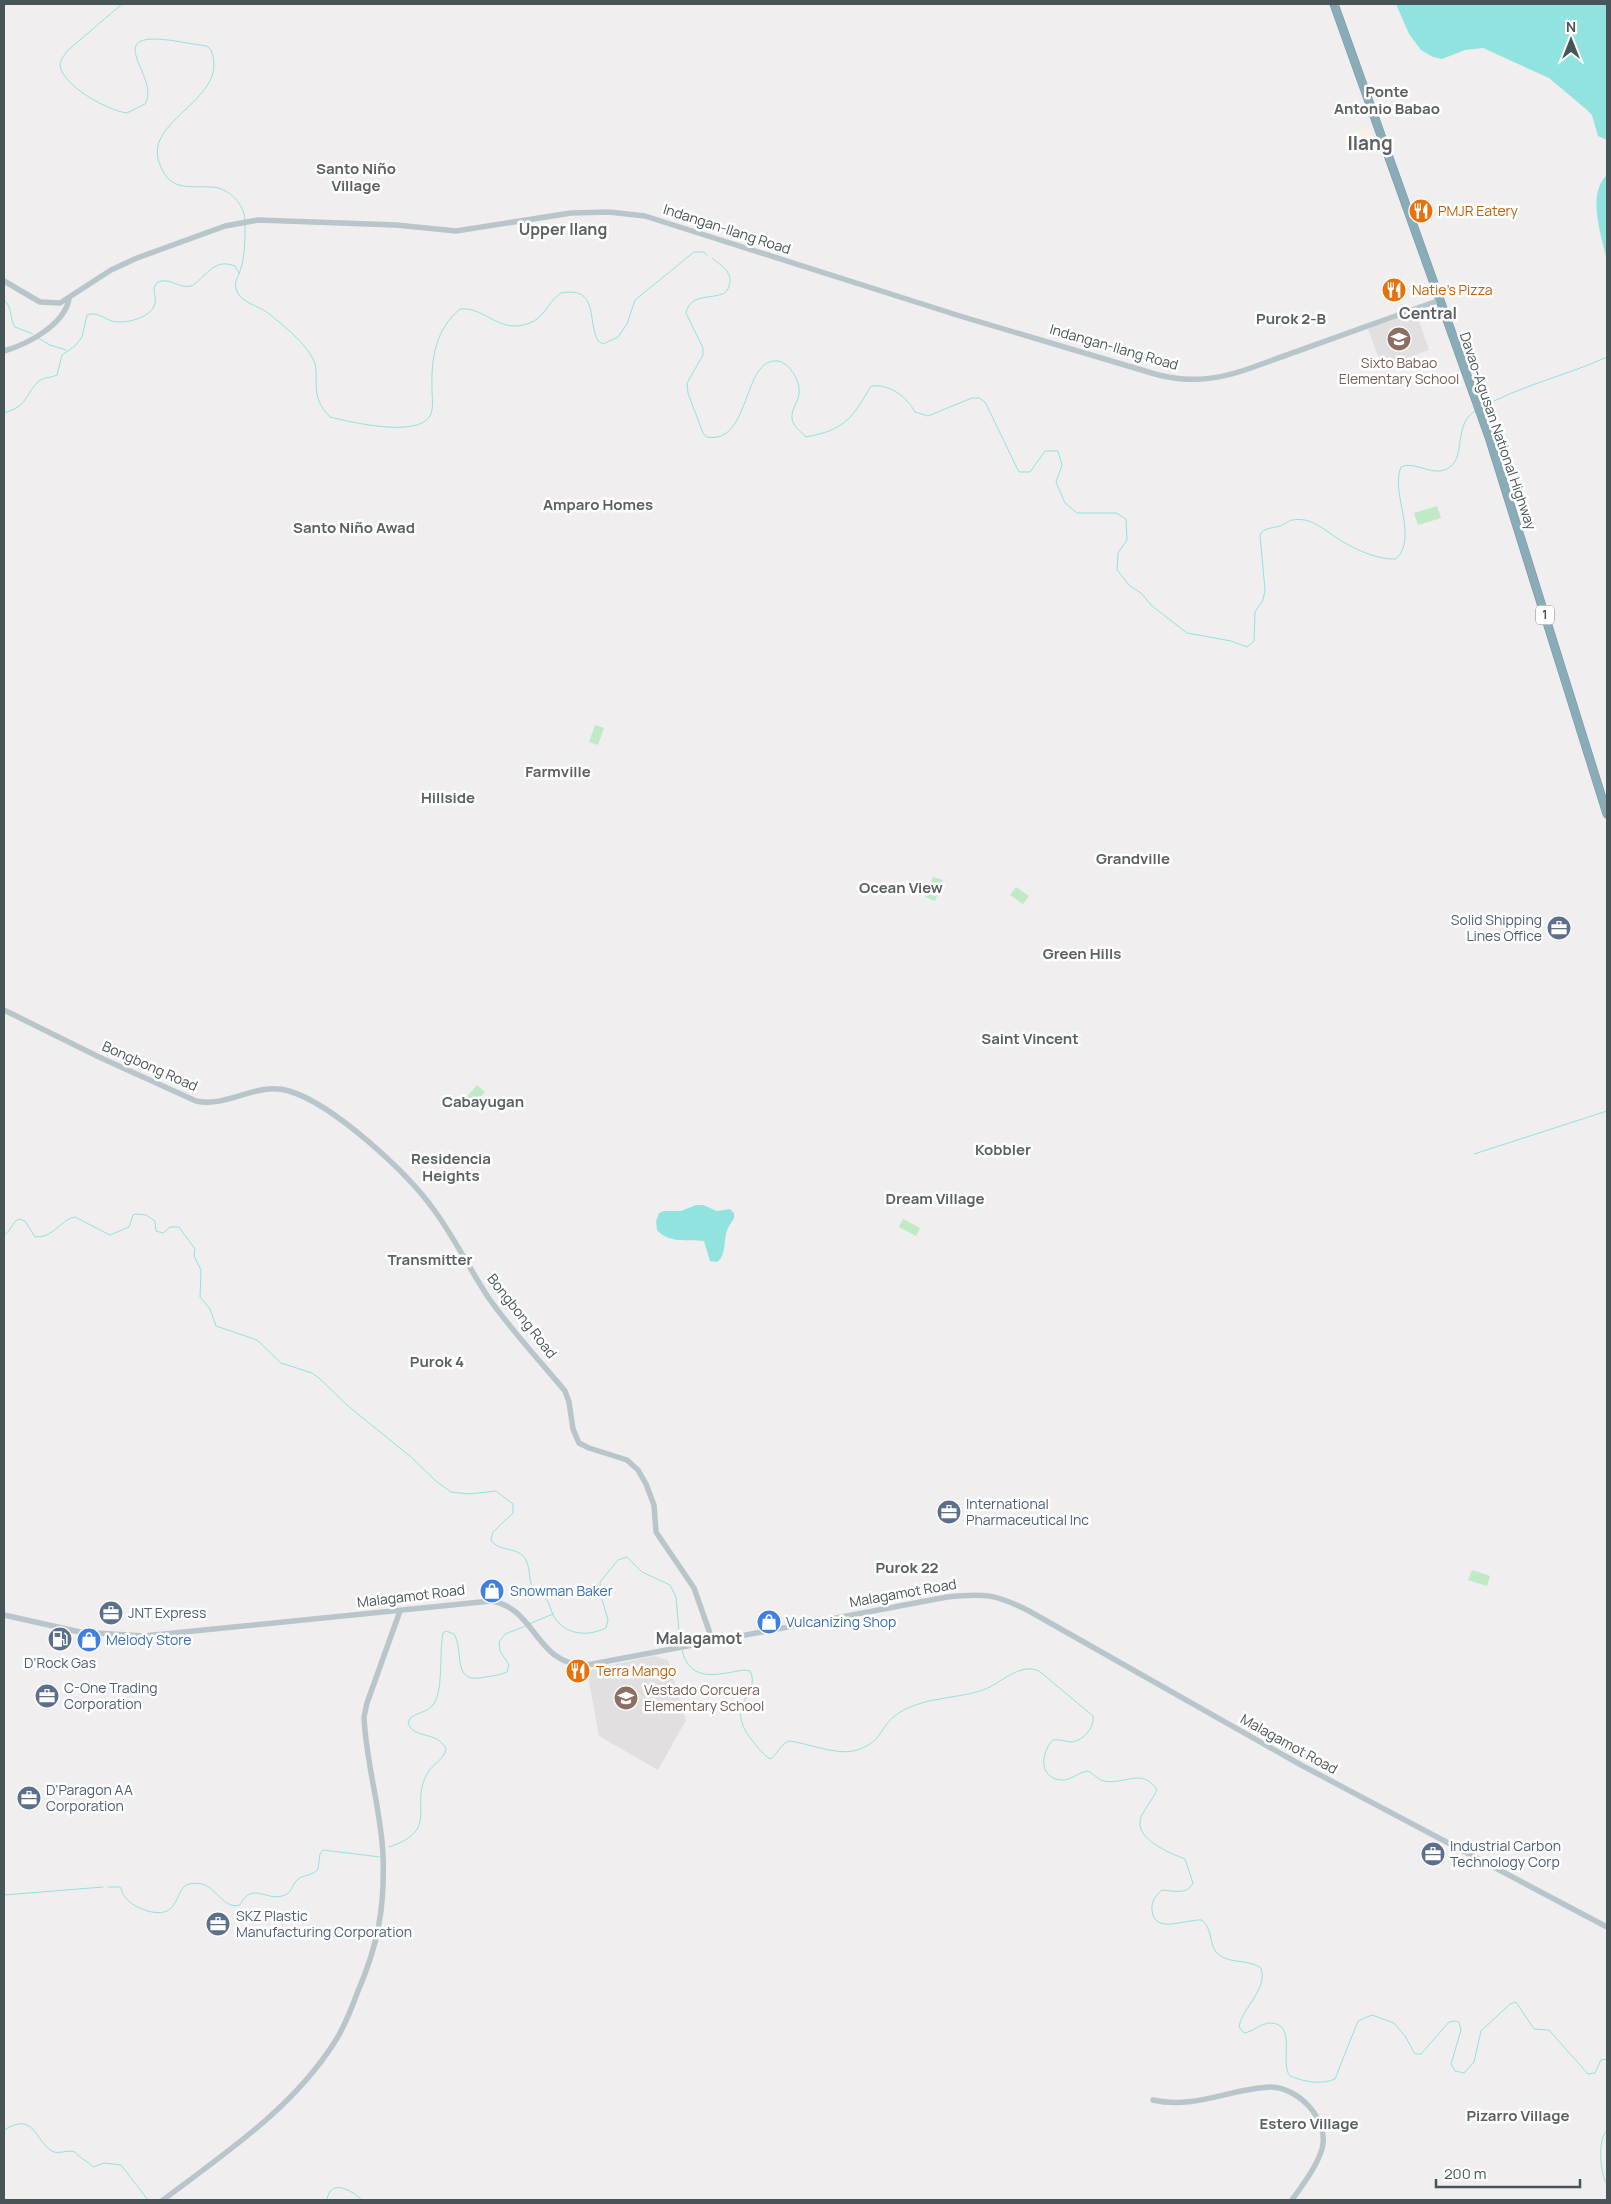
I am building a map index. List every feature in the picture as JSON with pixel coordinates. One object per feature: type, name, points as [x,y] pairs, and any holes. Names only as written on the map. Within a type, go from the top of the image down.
[{"type":"highway","name":"Davao-Agusan National Highway","points":[[1334,4],[1482,416],[1607,814]]},
{"type":"street","name":"Indangan-Ilang Road","points":[[4,281],[40,302],[56,303],[69,299],[124,263],[231,224],[252,221],[275,220],[396,225],[456,231],[571,213],[609,212],[634,214],[972,320],[1155,374],[1180,379],[1208,379],[1227,376],[1440,300]]},
{"type":"street","points":[[4,351],[30,339],[54,323],[64,313],[69,299]]},
{"type":"street","name":"Bongbong Road","points":[[4,1010],[99,1057],[196,1101],[222,1102],[254,1090],[270,1088],[288,1090],[299,1094],[332,1115],[378,1151],[427,1200],[499,1312],[564,1391],[569,1402],[573,1429],[579,1443],[627,1460],[641,1475],[652,1498],[656,1532],[694,1588],[713,1642]]},
{"type":"street","name":"Malagamot Road","points":[[4,1615],[80,1632],[136,1636],[491,1601],[509,1606],[523,1617],[551,1653],[572,1665],[598,1664],[947,1597],[979,1594],[997,1597],[1029,1611],[1301,1765],[1607,1927]]},
{"type":"street","points":[[163,2200],[266,2121],[289,2100],[336,2041],[370,1964],[376,1943],[381,1912],[383,1856],[380,1817],[364,1717],[367,1703],[400,1611]]},
{"type":"street","points":[[1153,2100],[1174,2103],[1189,2102],[1271,2087],[1283,2088],[1300,2098],[1313,2112],[1323,2139],[1319,2157],[1292,2200]]},
{"type":"shaded area","points":[[1370,127],[1373,137],[1347,146],[1343,136]]},
{"type":"shaded area","name":"Sixto Babao Elementary School","points":[[1416,312],[1429,350],[1382,367],[1368,329]]},
{"type":"shaded area","name":"Vestado Corcuera Elementary School","points":[[654,1656],[668,1660],[686,1720],[658,1770],[599,1736],[587,1670]]},
{"type":"green space","points":[[1437,506],[1441,518],[1418,525],[1414,513]]},
{"type":"green space","points":[[595,725],[604,728],[598,745],[589,742]]},
{"type":"green space","points":[[933,877],[943,880],[935,901],[925,897]]},
{"type":"green space","points":[[1016,887],[1029,896],[1023,904],[1010,895]]},
{"type":"green space","points":[[477,1085],[485,1092],[471,1107],[464,1100]]},
{"type":"green space","points":[[903,1219],[920,1228],[916,1236],[899,1227]]},
{"type":"green space","points":[[1472,1570],[1490,1576],[1487,1586],[1468,1580]]},
{"type":"water","points":[[1396,4],[1607,4],[1607,140],[1598,136],[1592,115],[1549,78],[1483,48],[1465,50],[1442,59],[1433,57],[1421,50],[1409,34]]},
{"type":"water","points":[[1607,175],[1607,261],[1599,228],[1596,204],[1597,193]]},
{"type":"water","points":[[696,1205],[703,1205],[717,1211],[730,1209],[734,1213],[728,1228],[724,1251],[717,1262],[710,1261],[704,1241],[673,1239],[657,1230],[656,1221],[659,1213],[664,1211],[681,1211]]},
{"type":"waterway","points":[[122,4],[67,51],[60,63],[63,73],[77,89],[88,96],[109,108],[127,113],[145,104],[148,94],[147,84],[136,54],[136,46],[141,41],[160,39],[207,46],[211,50],[214,67],[209,82],[199,96],[164,133],[158,147],[159,162],[168,178],[179,185],[211,187],[229,193],[239,203],[245,221]]},
{"type":"waterway","points":[[245,225],[243,260],[236,280],[238,294],[245,301],[264,310],[280,323],[308,351],[315,364],[319,400],[330,417],[383,427],[412,426],[423,423],[430,416],[432,406],[432,367],[436,346],[445,326],[460,309],[478,312],[503,324],[512,326],[522,325],[538,318],[561,293],[573,292],[587,300],[590,306],[595,333],[598,341],[603,344],[618,337],[627,324],[635,300],[694,252],[704,252],[707,255]]},
{"type":"waterway","points":[[712,258],[728,273],[730,277],[728,289],[723,294],[696,300],[691,303],[686,313],[703,348],[703,355],[687,383],[688,393],[703,433],[707,437],[721,436],[732,428],[758,372],[766,363],[778,361],[787,365],[794,374],[798,384],[799,394],[792,419],[806,437],[830,431],[846,421],[858,407],[871,386],[885,387],[897,392],[915,412],[928,416],[972,398],[979,398],[985,402],[1019,472],[1030,472],[1045,451],[1058,451],[1062,465],[1056,482],[1065,503],[1077,513],[1116,513],[1126,519],[1127,540],[1118,553],[1117,570],[1130,586],[1141,593],[1152,606],[1187,633],[1231,641],[1247,647],[1254,641],[1255,612],[1263,600],[1265,590],[1260,535],[1262,532],[1291,520],[1308,521],[1363,552],[1383,558],[1396,559],[1402,550],[1405,539],[1399,489],[1401,467],[1407,465],[1438,471],[1450,467],[1458,455],[1464,424],[1475,411]]},
{"type":"waterway","points":[[4,413],[22,404],[40,380],[57,375],[62,355],[75,346],[82,337],[87,315],[95,314],[115,322],[135,320],[150,312],[153,308],[155,303],[154,287],[158,282],[167,281],[182,286],[191,286],[210,270],[221,264],[235,266],[239,273]]},
{"type":"waterway","points":[[4,300],[9,306],[15,327],[33,334]]},
{"type":"waterway","points":[[38,338],[50,345],[66,350]]},
{"type":"waterway","points":[[1481,408],[1512,393],[1607,357]]},
{"type":"waterway","points":[[1474,1154],[1607,1111]]},
{"type":"waterway","points":[[4,1235],[19,1219],[25,1221],[35,1237],[47,1235],[70,1218],[75,1217],[110,1235],[129,1227],[133,1215],[136,1214],[146,1215],[155,1221],[156,1231],[163,1233],[170,1227],[179,1227],[195,1249],[194,1256],[201,1270],[200,1297],[210,1309],[216,1326],[257,1340],[281,1363],[312,1373],[348,1406],[451,1492],[469,1494],[496,1491],[513,1504],[513,1513],[493,1532],[491,1540],[494,1544],[516,1551],[524,1557],[528,1564],[532,1586],[546,1599],[554,1617],[565,1628],[577,1633],[592,1633],[606,1628],[608,1620],[601,1596],[600,1582],[618,1560],[627,1557],[642,1572],[670,1585],[676,1597],[680,1644]]},
{"type":"waterway","points":[[529,1624],[553,1614]]},
{"type":"waterway","points":[[389,1847],[405,1840],[414,1833],[419,1825],[422,1786],[429,1771],[445,1753],[446,1749],[442,1743],[437,1739],[415,1732],[408,1723],[411,1717],[430,1708],[436,1700],[440,1682],[443,1633],[446,1631],[454,1634],[457,1641],[460,1664],[466,1675],[471,1678],[480,1678],[507,1672],[509,1665],[500,1651],[499,1642],[505,1634],[526,1626]]},
{"type":"waterway","points":[[682,1650],[691,1668],[698,1672],[715,1674],[744,1670],[750,1671],[751,1686],[742,1708],[743,1727],[751,1739],[770,1759],[789,1741],[846,1752],[863,1748],[876,1739],[892,1718],[908,1708],[929,1701],[983,1690],[1017,1671],[1025,1669],[1039,1671],[1093,1716],[1090,1730],[1079,1740],[1070,1742],[1053,1740],[1049,1745],[1044,1757],[1045,1770],[1048,1775],[1061,1780],[1088,1771],[1104,1781],[1112,1782],[1140,1778],[1152,1783],[1157,1790],[1141,1817],[1140,1825],[1142,1832],[1154,1844],[1185,1859],[1193,1883],[1184,1891],[1162,1890],[1154,1898],[1152,1904],[1154,1918],[1164,1924],[1202,1920],[1206,1924],[1213,1947],[1219,1955],[1229,1960],[1251,1963],[1261,1968],[1261,1984],[1241,2019],[1239,2027],[1244,2033],[1263,2024],[1270,2023],[1278,2025],[1283,2029],[1286,2036],[1287,2070],[1290,2076],[1313,2082],[1335,2079],[1358,2021],[1372,2015],[1394,2023],[1405,2036],[1415,2054],[1421,2054],[1449,2022],[1459,2022],[1461,2030],[1451,2064],[1455,2071],[1464,2073],[1474,2062],[1481,2031],[1510,2004],[1516,2002],[1534,2029],[1549,2030],[1588,2074],[1595,2073],[1601,2060],[1607,2059]]},
{"type":"waterway","points":[[108,1887],[120,1887],[124,1896],[129,1901],[148,1911],[167,1911],[172,1907],[185,1886],[194,1883],[207,1886],[234,1906],[240,1905],[250,1894],[255,1893],[278,1897],[287,1894],[297,1880],[314,1873],[318,1869],[320,1854],[323,1850],[380,1857]]},
{"type":"waterway","points":[[4,1895],[103,1887]]},
{"type":"waterway","points":[[4,2130],[14,2125],[28,2125],[52,2151],[75,2152],[93,2167],[104,2163],[121,2165],[148,2200]]},
{"type":"waterway","points":[[1607,2130],[1601,2149],[1603,2173],[1607,2185]]},
{"type":"waterway","points":[[327,2200],[332,2189],[337,2188],[348,2190],[362,2200]]},
{"type":"place","name":"PMJR Eatery","points":[[1421,211]]},
{"type":"place","name":"Natie's Pizza","points":[[1394,290]]},
{"type":"place","name":"Sixto Babao Elementary School","points":[[1399,339]]},
{"type":"place","name":"Solid Shipping Lines Office","points":[[1559,928]]},
{"type":"place","name":"International Pharmaceutical Inc","points":[[949,1512]]},
{"type":"place","name":"Snowman Baker","points":[[492,1591]]},
{"type":"place","name":"JNT Express","points":[[111,1613]]},
{"type":"place","name":"Vulcanizing Shop","points":[[769,1622]]},
{"type":"place","name":"D'Rock Gas","points":[[60,1639]]},
{"type":"place","name":"Melody Store","points":[[89,1640]]},
{"type":"place","name":"Terra Mango","points":[[578,1671]]},
{"type":"place","name":"C-One Trading Corporation","points":[[47,1696]]},
{"type":"place","name":"Vestado Corcuera Elementary School","points":[[626,1698]]},
{"type":"place","name":"D'Paragon AA Corporation","points":[[29,1798]]},
{"type":"place","name":"Industrial Carbon Technology Corp","points":[[1433,1854]]},
{"type":"place","name":"SKZ Plastic Manufacturing Corporation","points":[[218,1924]]},
{"type":"district","name":"Ponte Antonio Babao","points":[[1387,100]]},
{"type":"district","name":"Ilang","points":[[1370,143]]},
{"type":"district","name":"Santo Niño Village","points":[[356,178]]},
{"type":"district","name":"Upper Ilang","points":[[563,229]]},
{"type":"district","name":"Central","points":[[1428,313]]},
{"type":"district","name":"Purok 2-B","points":[[1291,319]]},
{"type":"district","name":"Amparo Homes","points":[[598,505]]},
{"type":"district","name":"Santo Niño Awad","points":[[354,528]]},
{"type":"district","name":"Farmville","points":[[558,772]]},
{"type":"district","name":"Hillside","points":[[448,798]]},
{"type":"district","name":"Grandville","points":[[1133,859]]},
{"type":"district","name":"Ocean View","points":[[901,888]]},
{"type":"district","name":"Green Hills","points":[[1082,954]]},
{"type":"district","name":"Saint Vincent","points":[[1030,1039]]},
{"type":"district","name":"Cabayugan","points":[[483,1102]]},
{"type":"district","name":"Kobbler","points":[[1003,1150]]},
{"type":"district","name":"Residencia Heights","points":[[451,1168]]},
{"type":"district","name":"Dream Village","points":[[935,1199]]},
{"type":"district","name":"Transmitter","points":[[430,1260]]},
{"type":"district","name":"Purok 4","points":[[437,1362]]},
{"type":"district","name":"Purok 22","points":[[907,1568]]},
{"type":"district","name":"Malagamot","points":[[699,1638]]},
{"type":"district","name":"Pizarro Village","points":[[1518,2116]]},
{"type":"district","name":"Estero Village","points":[[1309,2124]]}]
